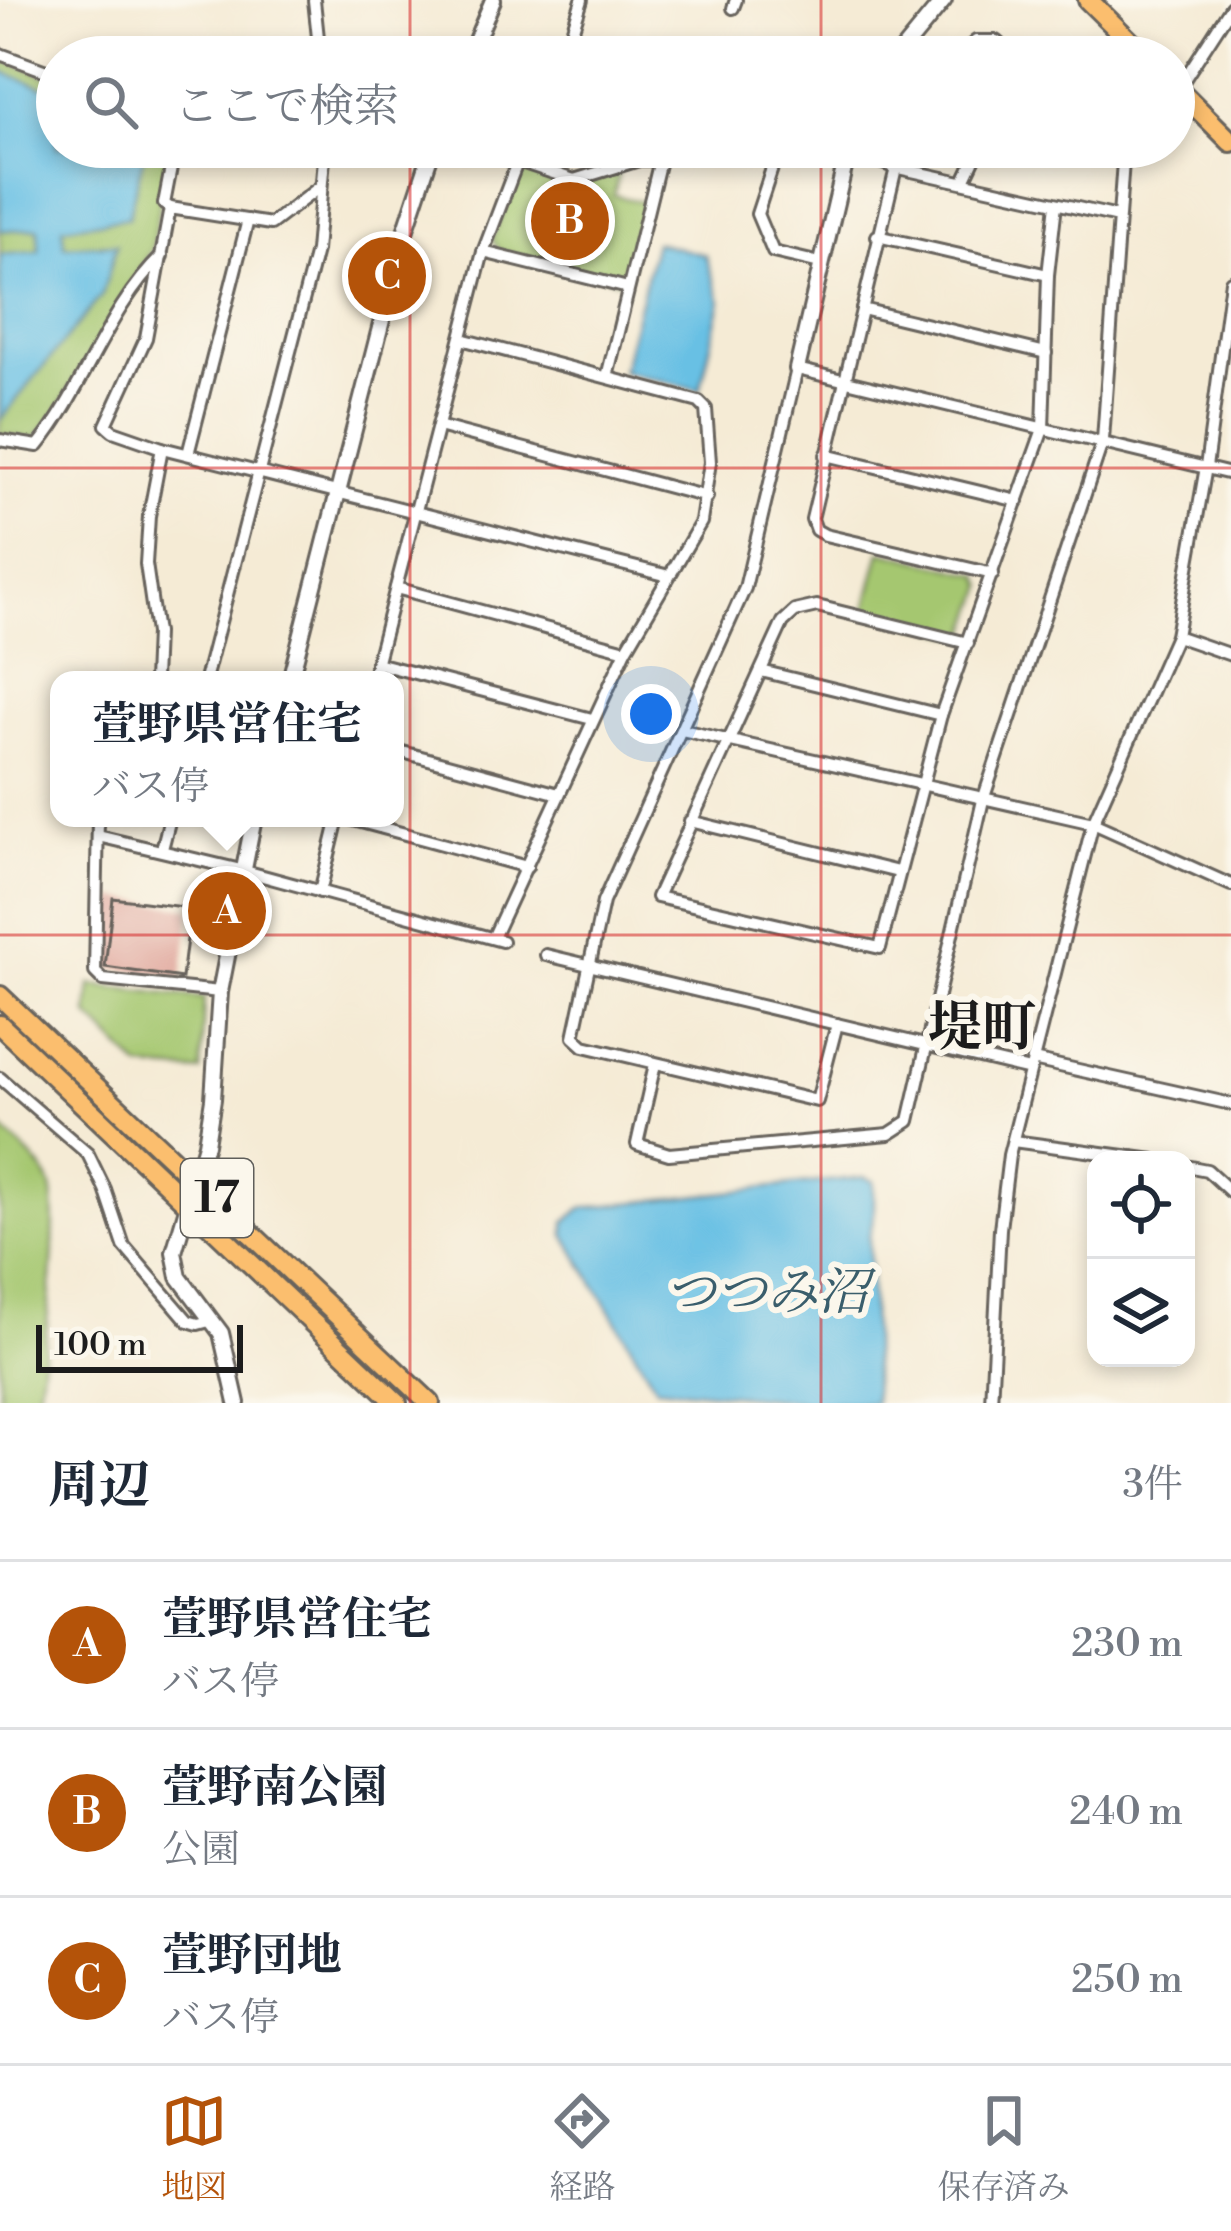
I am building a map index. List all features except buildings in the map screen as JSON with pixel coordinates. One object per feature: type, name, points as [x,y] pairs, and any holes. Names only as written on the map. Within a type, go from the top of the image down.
[{"type":"main road","points":[[1088,0],[1125,36]]},
{"type":"main road","points":[[1195,106],[1231,142]]},
{"type":"main road","name":"17","points":[[0,996],[430,1403]]},
{"type":"main road","name":"17","points":[[0,1025],[397,1403]]},
{"type":"street","points":[[314,0],[318,36]]},
{"type":"street","points":[[478,36],[493,0]]},
{"type":"street","points":[[571,36],[582,0]]},
{"type":"street","points":[[914,36],[944,0]]},
{"type":"street","points":[[1195,59],[1231,7]]},
{"type":"street","points":[[0,53],[36,67]]},
{"type":"street","points":[[171,168],[164,203],[170,208],[271,224],[322,186]]},
{"type":"street","points":[[207,671],[316,251],[323,168]]},
{"type":"street","points":[[292,671],[403,238],[426,168]]},
{"type":"street","points":[[375,671],[484,252],[515,168]]},
{"type":"street","points":[[550,168],[574,180],[613,168]]},
{"type":"street","points":[[607,376],[657,168]]},
{"type":"street","points":[[772,168],[757,214],[773,252],[820,263]]},
{"type":"street","points":[[837,1024],[817,1101],[584,1046],[574,1037],[603,902],[745,588],[844,168]]},
{"type":"street","points":[[894,168],[812,519],[816,530],[993,574]]},
{"type":"street","points":[[899,168],[1118,217]]},
{"type":"street","points":[[964,181],[970,168]]},
{"type":"street","points":[[655,1064],[637,1144],[669,1154],[890,1134],[909,1120],[983,800],[1103,440],[1122,168]]},
{"type":"street","points":[[968,643],[817,606],[806,607],[783,622],[657,897],[880,948],[941,715],[968,643],[993,574],[1043,429],[1048,274],[1056,204]]},
{"type":"street","points":[[170,208],[146,338],[106,424],[113,431],[162,448],[668,576]]},
{"type":"street","points":[[188,454],[248,220]]},
{"type":"street","points":[[877,236],[1048,274]]},
{"type":"street","points":[[484,252],[628,288]]},
{"type":"street","points":[[0,440],[38,446],[60,418],[123,306],[164,254]]},
{"type":"street","points":[[991,1403],[1000,1229],[1012,1141],[1093,823],[1176,636],[1207,467],[1231,281]]},
{"type":"street","points":[[862,309],[1046,353]]},
{"type":"street","points":[[98,836],[498,940],[592,719],[626,650],[694,538],[707,497],[710,462],[706,409],[699,402],[461,339]]},
{"type":"street","points":[[797,369],[1231,474]]},
{"type":"street","points":[[438,426],[707,497]]},
{"type":"street","points":[[154,671],[156,633],[146,564],[162,448]]},
{"type":"street","points":[[826,455],[1018,501]]},
{"type":"street","points":[[396,588],[626,650]]},
{"type":"street","points":[[1176,636],[1231,655]]},
{"type":"street","points":[[376,663],[592,719]]},
{"type":"street","points":[[761,671],[941,715]]},
{"type":"street","points":[[682,730],[1093,823],[1231,885]]},
{"type":"street","points":[[404,752],[559,794]]},
{"type":"street","points":[[690,821],[898,872]]},
{"type":"street","points":[[98,827],[94,972],[103,980],[220,992]]},
{"type":"street","points":[[162,849],[168,827]]},
{"type":"street","points":[[237,1403],[224,1341],[213,1320],[186,1290],[175,1263],[213,1100],[220,992],[252,827]]},
{"type":"street","points":[[320,892],[339,827]]},
{"type":"street","points":[[376,827],[527,867]]},
{"type":"street","points":[[546,955],[928,1046],[1231,1104]]},
{"type":"street","points":[[0,1078],[88,1154],[132,1259],[188,1321],[213,1320]]},
{"type":"street","points":[[1012,1141],[1087,1151]]},
{"type":"street","points":[[1195,1168],[1207,1170],[1231,1192]]},
{"type":"green space","points":[[0,59],[36,72],[36,168],[166,168],[152,249],[54,416],[34,439],[0,434]]},
{"type":"green space","points":[[531,168],[570,186],[619,171],[614,195],[645,203],[628,274],[620,281],[500,251],[492,240],[518,170]]},
{"type":"green space","points":[[881,551],[980,575],[985,586],[968,633],[959,636],[865,613]]},
{"type":"green space","points":[[91,985],[204,998],[201,1072],[140,1068],[88,1015]]},
{"type":"green space","points":[[0,1127],[41,1168],[53,1201],[50,1291],[36,1403],[0,1403]]},
{"type":"water","points":[[0,71],[36,84],[36,168],[141,168],[128,218],[63,227],[64,246],[117,244],[102,295],[0,420],[0,255],[39,251],[38,228],[0,231]]},
{"type":"water","points":[[655,242],[705,255],[721,301],[700,390],[622,371]]},
{"type":"water","name":"つつみ沼","points":[[864,1177],[874,1181],[869,1237],[874,1403],[820,1403],[656,1387],[565,1235],[565,1222],[583,1208]]},
{"type":"place","name":"萱野南公園","points":[[570,221]]},
{"type":"place","name":"萱野団地","points":[[387,276]]},
{"type":"place","name":"萱野県営住宅","points":[[227,911]]},
{"type":"district","name":"堤町","points":[[982,1029]]}]
